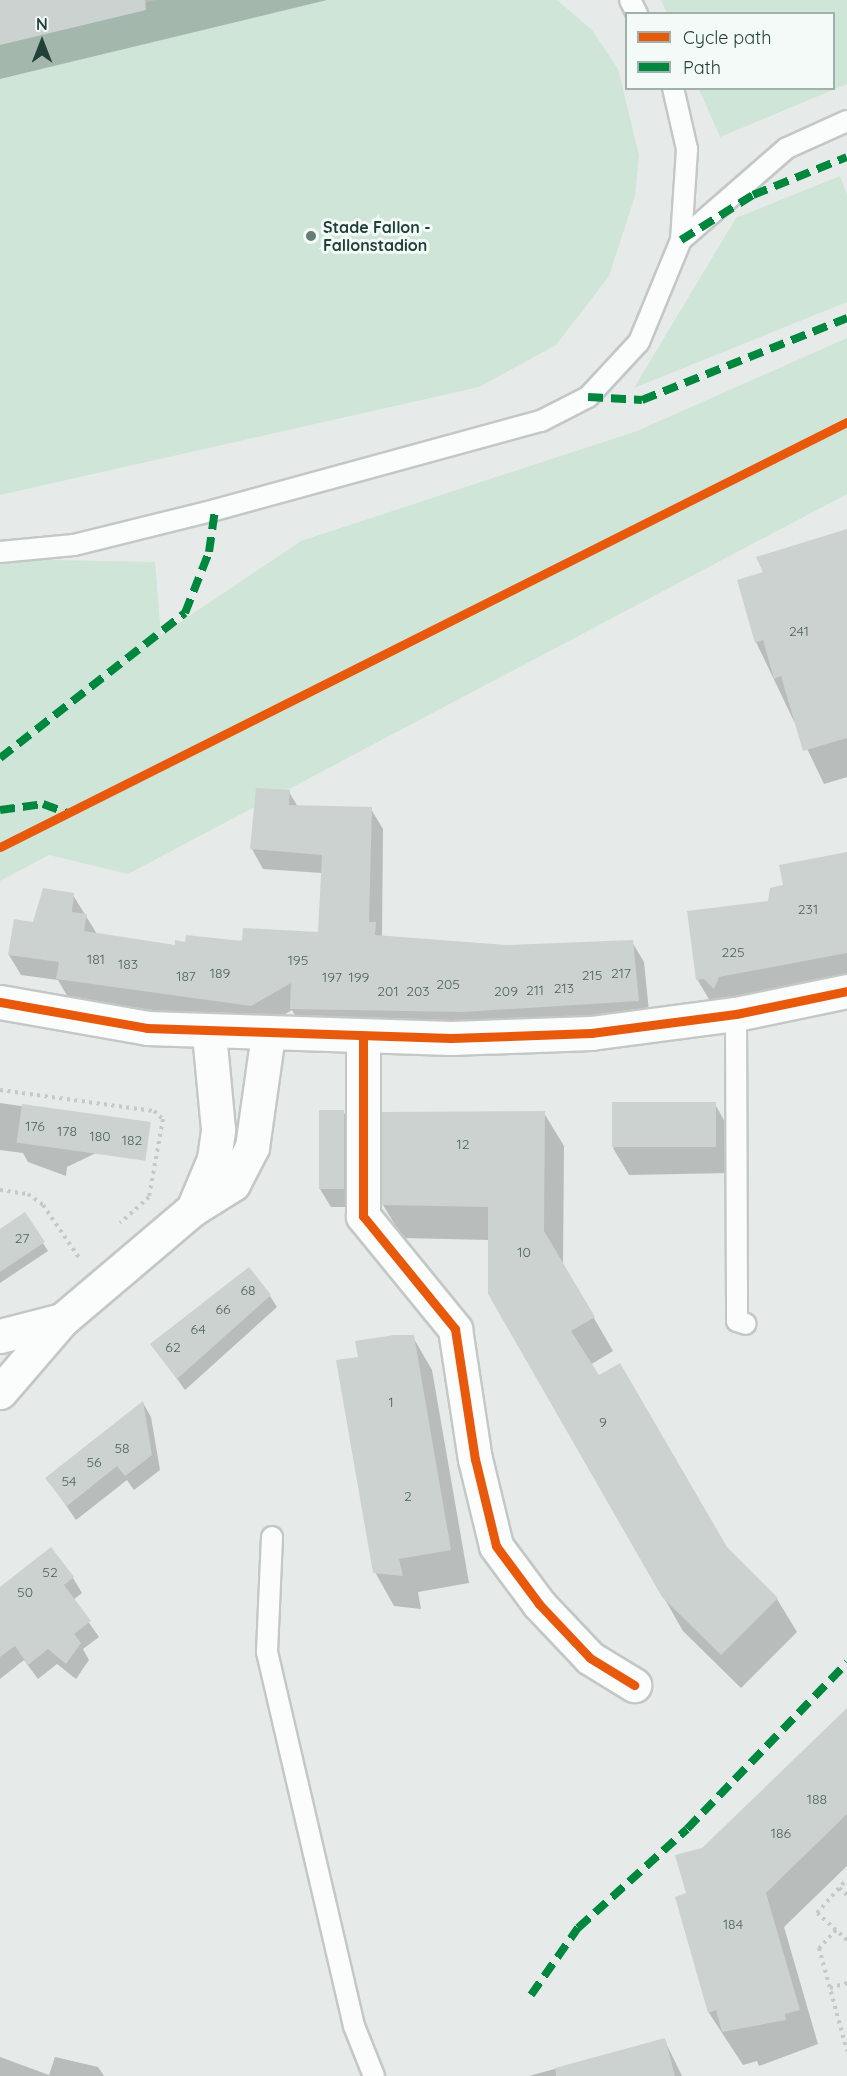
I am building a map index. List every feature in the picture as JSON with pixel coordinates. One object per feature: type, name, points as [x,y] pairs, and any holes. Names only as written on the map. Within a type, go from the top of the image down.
[{"type":"street","points":[[0,1002],[147,1029],[363,1037],[591,1033],[736,1014],[847,991]]},
{"type":"street","points":[[193,1209],[214,1159],[218,1129],[209,1033]]},
{"type":"street","points":[[0,1392],[62,1320],[193,1209],[232,1184],[245,1165],[268,1035]]},
{"type":"street","points":[[363,1037],[363,1216],[455,1329],[475,1459],[496,1546],[539,1604],[590,1658],[634,1685]]},
{"type":"street","points":[[0,1336],[62,1320]]},
{"type":"lane","points":[[0,552],[74,545],[541,421],[588,397],[639,342],[681,240],[687,149],[673,90]]},
{"type":"lane","points":[[681,240],[787,148],[847,121]]},
{"type":"lane","points":[[736,1014],[737,1321],[746,1324]]},
{"type":"lane","points":[[272,1537],[267,1652],[354,2026],[374,2076]]},
{"type":"path","points":[[0,1090],[154,1111],[163,1119],[150,1197],[115,1228]]},
{"type":"path","points":[[0,1190],[28,1194],[43,1205],[80,1259]]},
{"type":"path","points":[[73,1266],[89,1251]]},
{"type":"path","points":[[847,1879],[817,1912],[847,1940]]},
{"type":"path","points":[[839,1888],[847,1895]]},
{"type":"path","points":[[836,1930],[819,1948],[847,2051]]},
{"type":"path","points":[[830,1988],[847,1983]]},
{"type":"green space","name":"Stade Fallon - Fallonstadion","points":[[156,0],[557,0],[592,30],[618,69],[639,155],[635,196],[609,276],[556,345],[479,387],[0,495],[0,37]]},
{"type":"green space","points":[[661,0],[847,0],[847,84],[835,89],[835,12],[667,12]]},
{"type":"green space","points":[[699,90],[833,90],[720,137]]},
{"type":"green space","points":[[840,176],[847,195],[847,302],[634,388],[736,218]]},
{"type":"green space","points":[[847,338],[847,494],[128,874],[49,855],[0,881],[0,559],[155,562],[161,635],[301,541],[637,431]]},
{"type":"building","points":[[0,0],[145,0],[146,10],[0,45]]},
{"type":"building","points":[[847,529],[847,738],[803,751],[781,676],[774,679],[763,640],[755,643],[737,580],[763,572],[756,557]]},
{"type":"building","points":[[256,788],[290,790],[289,805],[372,807],[369,922],[376,922],[375,935],[506,945],[633,940],[639,1001],[463,1012],[290,1009],[291,983],[251,1006],[56,979],[59,962],[8,955],[14,919],[33,922],[43,888],[74,893],[72,912],[87,914],[84,931],[175,945],[175,940],[185,942],[186,935],[242,941],[243,928],[318,932],[322,855],[250,849]]},
{"type":"building","points":[[847,852],[847,953],[719,977],[714,989],[704,979],[696,980],[687,911],[768,901],[770,888],[783,885],[779,865]]},
{"type":"building","points":[[612,1102],[716,1102],[716,1147],[612,1147]]},
{"type":"building","points":[[22,1104],[151,1122],[145,1161],[17,1143]]},
{"type":"building","points":[[319,1110],[344,1110],[344,1189],[319,1189]]},
{"type":"building","points":[[545,1111],[544,1231],[595,1317],[571,1331],[599,1375],[620,1363],[727,1547],[778,1598],[721,1655],[662,1597],[488,1294],[488,1207],[382,1205],[382,1112]]},
{"type":"building","points":[[25,1212],[45,1242],[0,1272],[0,1229]]},
{"type":"building","points":[[249,1267],[271,1295],[177,1379],[150,1344]]},
{"type":"building","points":[[394,1335],[414,1335],[451,1550],[399,1559],[403,1576],[373,1573],[336,1360],[358,1357],[355,1341]]},
{"type":"building","points":[[143,1401],[152,1455],[125,1476],[117,1466],[67,1506],[45,1478]]},
{"type":"building","points":[[51,1547],[74,1577],[64,1585],[91,1621],[74,1634],[81,1643],[66,1664],[48,1649],[28,1665],[15,1646],[0,1657],[0,1587]]},
{"type":"building","points":[[847,1708],[847,1814],[766,1893],[800,2010],[785,2014],[786,2020],[722,2032],[716,2010],[708,2013],[675,1897],[686,1893],[675,1855],[702,1848]]},
{"type":"building","points":[[665,2038],[675,2076],[556,2076],[555,2068]]},
{"type":"marked path","points":[[681,240],[753,195],[847,157]]},
{"type":"marked path","points":[[588,397],[642,400],[847,318]]},
{"type":"marked path","points":[[0,758],[185,613],[209,552],[215,510]]},
{"type":"marked path","points":[[0,810],[43,804],[70,814]]},
{"type":"marked path","points":[[531,1995],[578,1928],[687,1829],[847,1663]]},
{"type":"cycle path","points":[[0,847],[847,422]]},
{"type":"cycle path","points":[[0,1002],[147,1028],[451,1038],[591,1033],[736,1014],[847,991]]},
{"type":"cycle path","points":[[363,1037],[363,1216],[455,1329],[475,1459],[496,1546],[539,1604],[590,1658],[634,1685]]},
{"type":"place","name":"Stade Fallon - Fallonstadion","points":[[311,236]]}]
